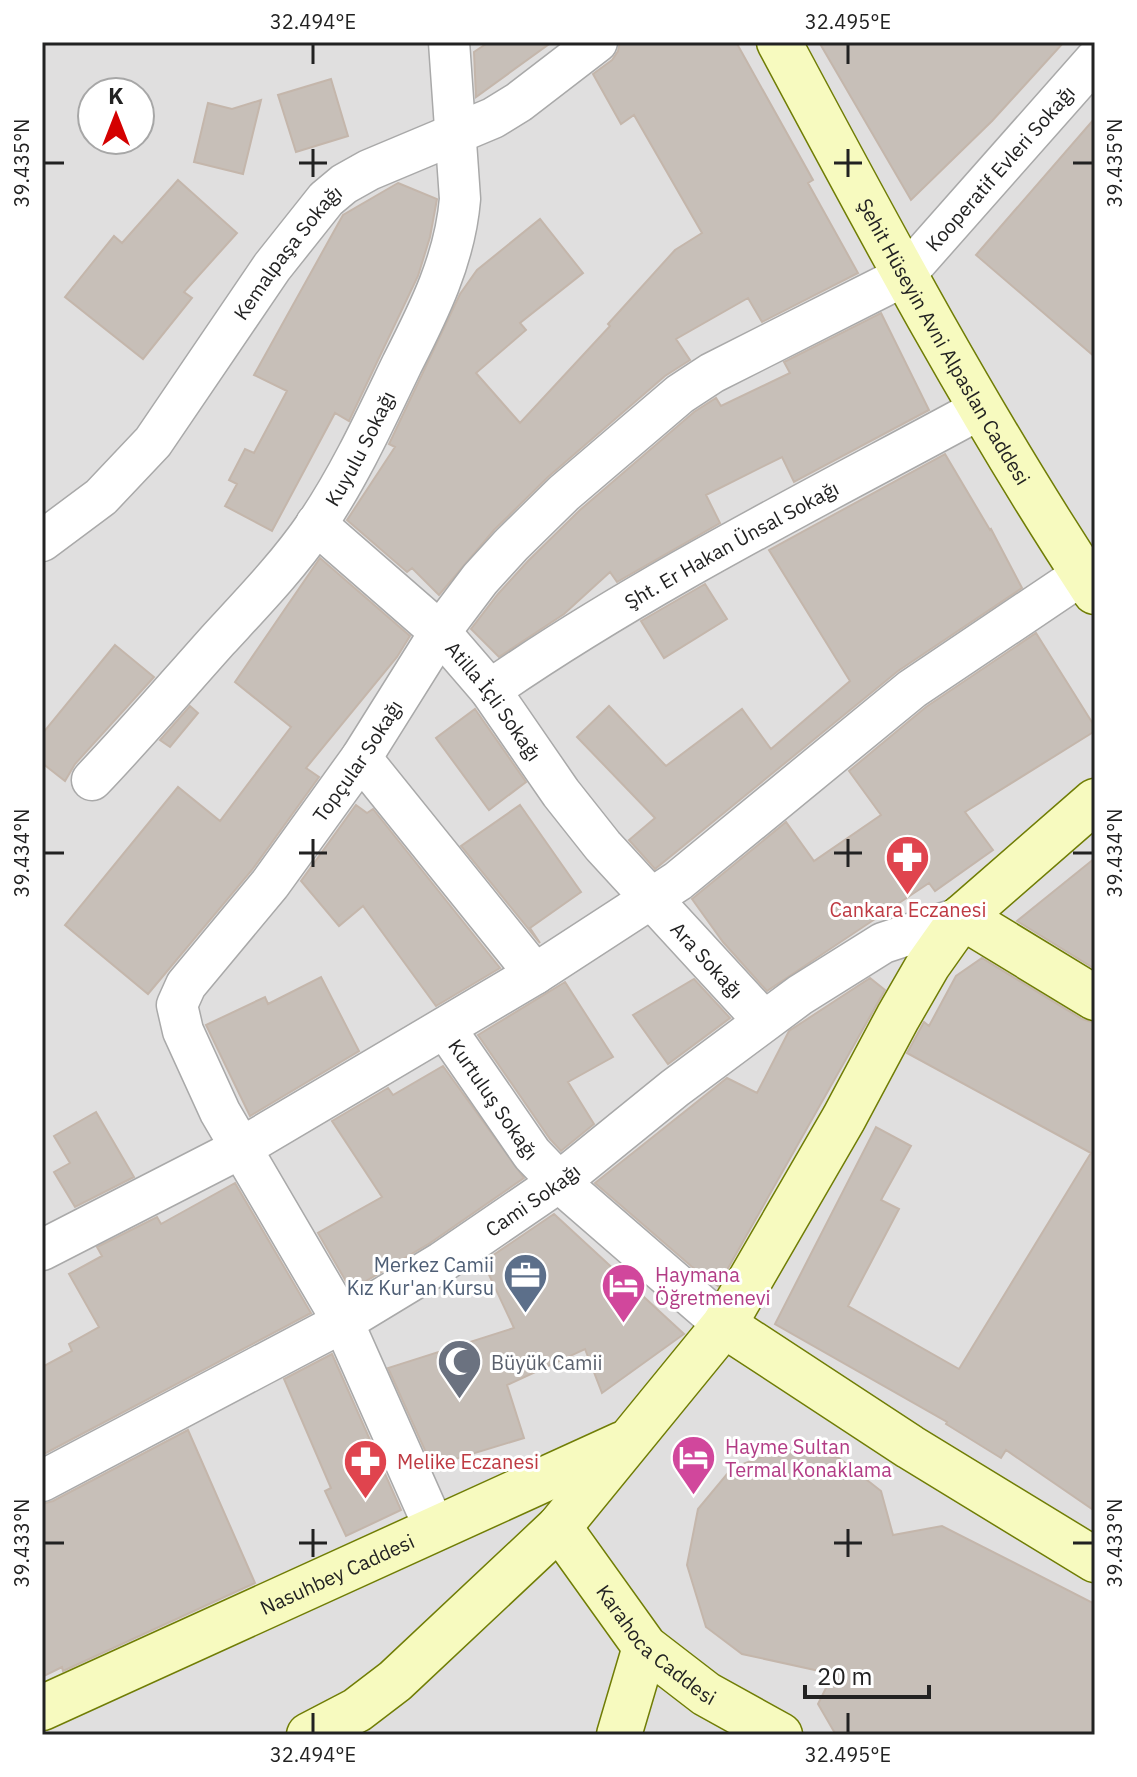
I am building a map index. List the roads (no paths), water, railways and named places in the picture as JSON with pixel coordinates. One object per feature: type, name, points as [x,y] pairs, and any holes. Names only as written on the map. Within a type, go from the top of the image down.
[{"type":"street","name":"Kuyulu Sokağı","points":[[92,780],[281,570],[316,524],[373,424],[443,277],[453,246],[459,211],[449,42]]},
{"type":"street","name":"Kemalpaşa Sokağı","points":[[42,541],[101,497],[153,442],[272,267],[326,199],[369,170],[456,135],[519,102],[597,42]]},
{"type":"street","name":"Şehit Hüseyin Avni Alpaslan Caddesi","points":[[779,42],[904,276],[980,409],[1089,583]]},
{"type":"street","name":"Kooperatif Evleri Sokağı","points":[[904,276],[1095,60]]},
{"type":"street","name":"Topçular Sokağı","points":[[435,1529],[343,1322],[220,1112],[183,1031],[177,1005],[186,985],[270,884],[361,758],[440,632],[480,579],[511,545],[564,493],[680,394],[712,373],[904,276]]},
{"type":"street","name":"Şht. Er Hakan Ünsal Sokağı","points":[[490,690],[538,657],[669,578],[980,409]]},
{"type":"street","name":"Atilla İçli Sokağı","points":[[316,524],[440,632],[490,690],[561,793],[650,899]]},
{"type":"street","points":[[42,1250],[241,1148],[535,974],[678,881],[912,689],[1089,583]]},
{"type":"street","points":[[361,758],[535,974]]},
{"type":"street","points":[[309,1735],[357,1710],[395,1681],[559,1527],[724,1325],[928,965],[962,917],[1095,801]]},
{"type":"street","name":"Ara Sokağı","points":[[650,899],[764,1021]]},
{"type":"street","points":[[962,917],[1095,998]]},
{"type":"street","name":"Cami Sokağı","points":[[42,1481],[343,1322],[467,1245],[559,1182],[764,1021],[883,943],[962,917]]},
{"type":"street","name":"Kurtuluş Sokağı","points":[[445,1028],[520,1140],[559,1182],[724,1325]]},
{"type":"street","points":[[724,1325],[910,1447],[1095,1560]]},
{"type":"street","name":"Nasuhbey Caddesi","points":[[42,1708],[633,1439]]},
{"type":"street","name":"Karahoca Caddesi","points":[[559,1527],[645,1647],[706,1694],[780,1735]]},
{"type":"street","points":[[619,1735],[645,1647]]},
{"type":"place","name":"Cankara Eczanesi","points":[[908,896]]},
{"type":"place","name":"Merkez Camii Kız Kur'an Kursu","points":[[525,1314]]},
{"type":"place","name":"Haymana Öğretmenevi","points":[[624,1324]]},
{"type":"place","name":"Büyük Camii","points":[[460,1401]]},
{"type":"place","name":"Hayme Sultan Termal Konaklama","points":[[694,1496]]},
{"type":"place","name":"Melike Eczanesi","points":[[366,1500]]}]
